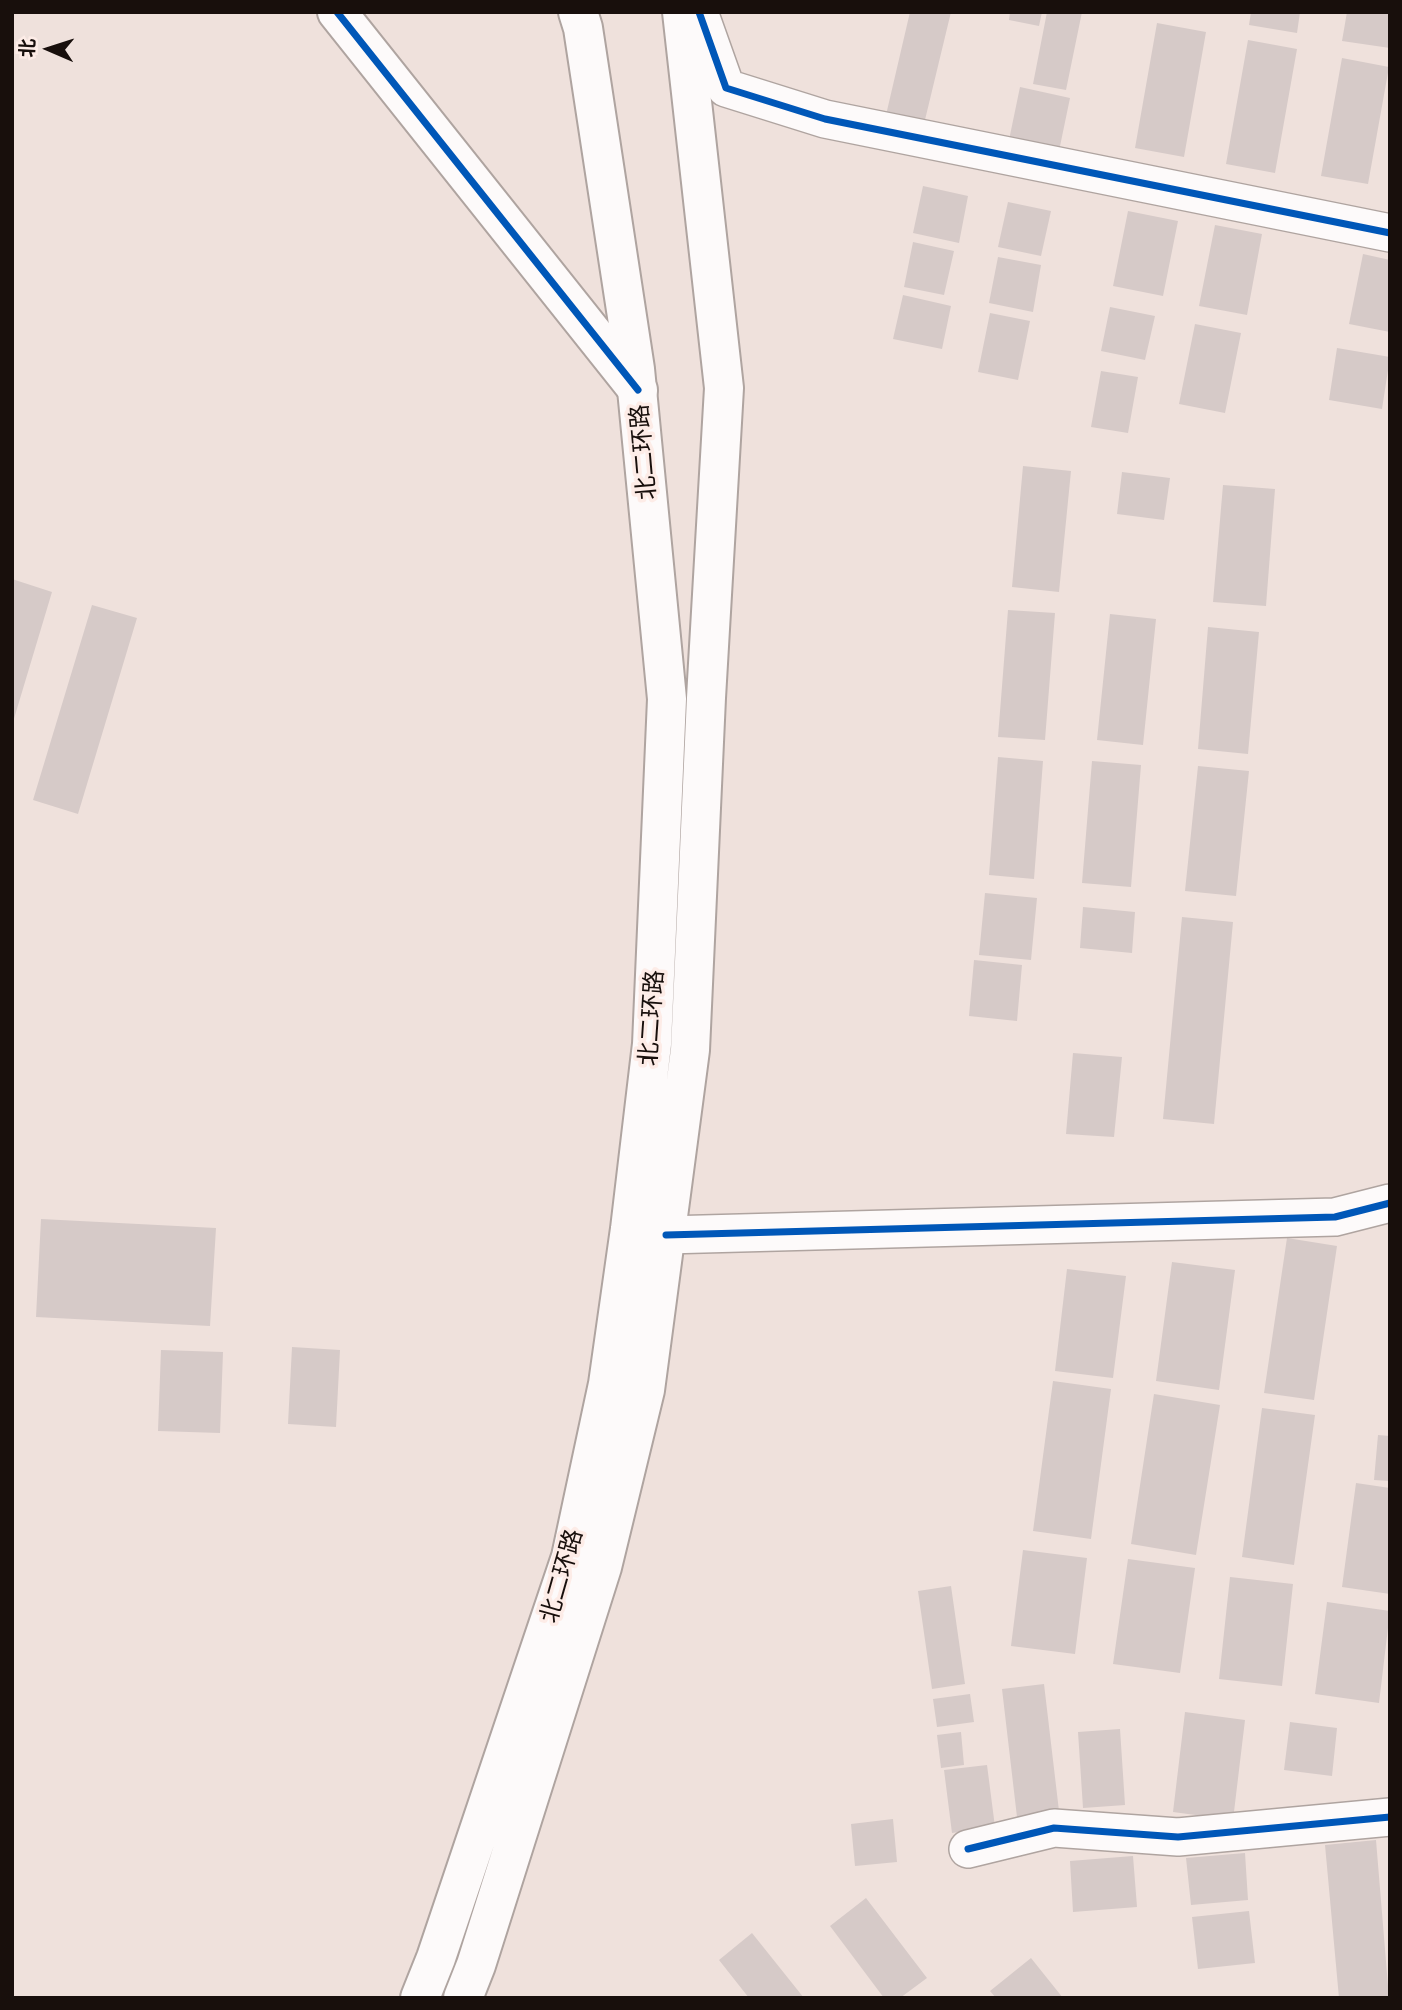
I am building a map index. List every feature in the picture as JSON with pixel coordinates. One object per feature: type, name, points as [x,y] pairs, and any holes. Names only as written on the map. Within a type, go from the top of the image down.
[{"type":"main road","points":[[337,12],[638,390]]},
{"type":"main road","name":"北二环路","points":[[420,1998],[436,1958],[571,1558],[608,1384],[652,1044],[667,699],[638,390],[583,28],[578,12]]},
{"type":"main road","name":"北二环路","points":[[463,1998],[476,1965],[602,1567],[645,1390],[690,1050],[724,388],[682,12]]},
{"type":"street","points":[[699,12],[726,88],[825,119],[1390,233]]},
{"type":"street","points":[[666,1235],[1335,1217],[1390,1203]]},
{"type":"street","points":[[968,1849],[1054,1828],[1178,1837],[1390,1817]]},
{"type":"building","points":[[910,12],[951,12],[924,124],[886,115]]},
{"type":"building","points":[[1010,12],[1042,12],[1039,26],[1009,20]]},
{"type":"building","points":[[1047,12],[1082,12],[1066,90],[1033,84]]},
{"type":"building","points":[[1251,12],[1300,12],[1297,33],[1249,25]]},
{"type":"building","points":[[1347,12],[1390,12],[1390,48],[1342,41]]},
{"type":"building","points":[[1157,23],[1206,32],[1184,157],[1135,148]]},
{"type":"building","points":[[1248,40],[1297,49],[1275,173],[1226,164]]},
{"type":"building","points":[[1342,58],[1389,67],[1368,184],[1321,176]]},
{"type":"building","points":[[1020,87],[1070,98],[1059,151],[1009,140]]},
{"type":"building","points":[[923,186],[968,196],[959,243],[913,233]]},
{"type":"building","points":[[1008,202],[1051,211],[1041,256],[998,247]]},
{"type":"building","points":[[1128,211],[1178,221],[1163,296],[1113,286]]},
{"type":"building","points":[[1215,225],[1262,234],[1247,315],[1199,306]]},
{"type":"building","points":[[913,242],[954,251],[944,295],[904,287]]},
{"type":"building","points":[[1363,254],[1390,260],[1390,332],[1349,324]]},
{"type":"building","points":[[998,257],[1041,265],[1033,312],[989,303]]},
{"type":"building","points":[[903,295],[951,306],[942,349],[893,339]]},
{"type":"building","points":[[1110,307],[1155,316],[1145,360],[1101,351]]},
{"type":"building","points":[[990,313],[1030,321],[1018,380],[978,372]]},
{"type":"building","points":[[1195,324],[1241,333],[1225,413],[1179,404]]},
{"type":"building","points":[[1337,348],[1390,357],[1382,409],[1329,400]]},
{"type":"building","points":[[1101,371],[1138,377],[1128,433],[1091,427]]},
{"type":"building","points":[[1023,466],[1071,471],[1059,592],[1012,587]]},
{"type":"building","points":[[1122,472],[1170,478],[1164,520],[1117,514]]},
{"type":"building","points":[[1223,485],[1275,489],[1266,606],[1213,602]]},
{"type":"building","points":[[12,579],[52,592],[13,722],[12,722]]},
{"type":"building","points":[[92,605],[137,618],[78,814],[33,800]]},
{"type":"building","points":[[1008,610],[1055,613],[1045,740],[998,737]]},
{"type":"building","points":[[1110,614],[1156,619],[1143,745],[1097,740]]},
{"type":"building","points":[[1208,627],[1259,632],[1248,754],[1198,749]]},
{"type":"building","points":[[998,757],[1043,761],[1034,879],[989,875]]},
{"type":"building","points":[[1092,761],[1141,765],[1131,887],[1082,883]]},
{"type":"building","points":[[1198,766],[1249,771],[1236,896],[1185,891]]},
{"type":"building","points":[[985,893],[1037,898],[1031,960],[979,955]]},
{"type":"building","points":[[1083,907],[1135,912],[1132,953],[1080,948]]},
{"type":"building","points":[[1182,917],[1233,922],[1214,1124],[1163,1119]]},
{"type":"building","points":[[974,960],[1022,965],[1017,1021],[969,1016]]},
{"type":"building","points":[[1073,1053],[1122,1057],[1114,1137],[1066,1134]]},
{"type":"building","points":[[41,1219],[216,1228],[210,1326],[36,1317]]},
{"type":"building","points":[[1287,1238],[1337,1246],[1314,1400],[1264,1393]]},
{"type":"building","points":[[1172,1262],[1235,1270],[1219,1390],[1156,1381]]},
{"type":"building","points":[[1067,1269],[1126,1276],[1113,1378],[1055,1371]]},
{"type":"building","points":[[292,1347],[340,1350],[336,1427],[288,1424]]},
{"type":"building","points":[[161,1350],[223,1352],[220,1433],[158,1431]]},
{"type":"building","points":[[1053,1381],[1111,1389],[1091,1539],[1033,1531]]},
{"type":"building","points":[[1154,1394],[1220,1405],[1196,1555],[1131,1544]]},
{"type":"building","points":[[1262,1408],[1315,1415],[1294,1565],[1242,1557]]},
{"type":"building","points":[[1378,1435],[1390,1436],[1390,1481],[1374,1480]]},
{"type":"building","points":[[1356,1483],[1390,1488],[1390,1594],[1342,1587]]},
{"type":"building","points":[[1023,1550],[1087,1558],[1075,1654],[1011,1646]]},
{"type":"building","points":[[1128,1559],[1195,1568],[1180,1673],[1113,1664]]},
{"type":"building","points":[[1230,1577],[1293,1584],[1282,1686],[1219,1679]]},
{"type":"building","points":[[951,1586],[965,1684],[932,1689],[918,1591]]},
{"type":"building","points":[[1327,1602],[1390,1611],[1379,1703],[1315,1694]]},
{"type":"building","points":[[1044,1684],[1059,1811],[1017,1817],[1002,1689]]},
{"type":"building","points":[[970,1694],[974,1722],[937,1727],[933,1699]]},
{"type":"building","points":[[1185,1712],[1245,1720],[1233,1820],[1173,1812]]},
{"type":"building","points":[[1290,1722],[1337,1728],[1332,1776],[1284,1770]]},
{"type":"building","points":[[1120,1729],[1125,1805],[1083,1808],[1078,1732]]},
{"type":"building","points":[[961,1732],[964,1765],[941,1768],[937,1735]]},
{"type":"building","points":[[987,1765],[995,1827],[952,1833],[944,1770]]},
{"type":"building","points":[[893,1819],[897,1862],[855,1866],[851,1824]]},
{"type":"building","points":[[1376,1840],[1389,1998],[1339,1998],[1325,1845]]},
{"type":"building","points":[[1245,1853],[1248,1900],[1191,1905],[1186,1858]]},
{"type":"building","points":[[1133,1856],[1137,1907],[1073,1912],[1070,1861]]},
{"type":"building","points":[[866,1898],[927,1978],[900,1998],[884,1998],[830,1926]]},
{"type":"building","points":[[1249,1911],[1255,1963],[1198,1969],[1192,1917]]},
{"type":"building","points":[[752,1933],[804,1998],[749,1998],[719,1960]]},
{"type":"building","points":[[1031,1958],[1063,1998],[996,1998],[990,1991]]},
{"type":"cycle path","points":[[337,12],[638,390]]},
{"type":"cycle path","points":[[699,12],[726,88],[825,119],[1390,233]]},
{"type":"cycle path","points":[[666,1235],[1335,1217],[1390,1203]]},
{"type":"cycle path","points":[[968,1849],[1054,1828],[1178,1837],[1390,1817]]}]
